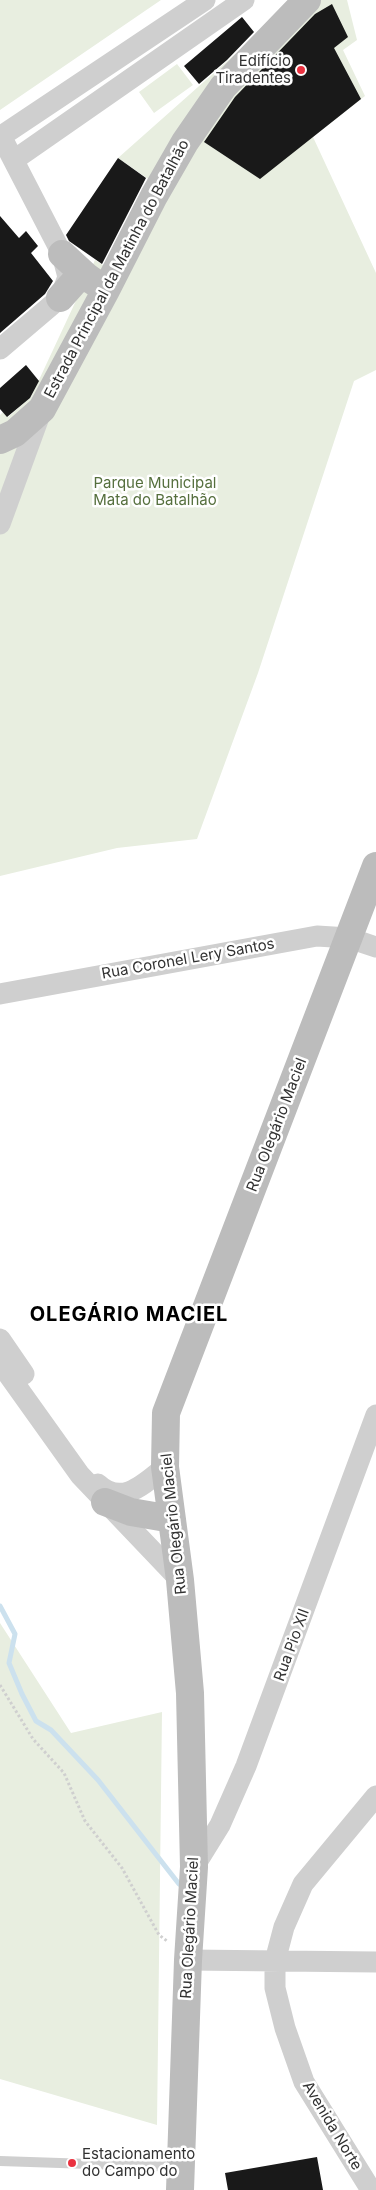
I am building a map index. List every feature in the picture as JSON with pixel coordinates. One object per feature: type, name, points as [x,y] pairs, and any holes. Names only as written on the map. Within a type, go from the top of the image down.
[{"type":"street","points":[[60,298],[68,277],[62,254],[1,137],[205,0]]},
{"type":"street","points":[[14,160],[244,0]]},
{"type":"street","name":"Estrada Principal da Matinha do Batalhão","points":[[0,440],[14,433],[42,409],[97,284],[154,196],[185,142],[223,86],[307,0]]},
{"type":"street","points":[[62,254],[97,284]]},
{"type":"street","points":[[0,349],[60,298],[76,280],[97,284]]},
{"type":"street","points":[[0,524],[42,409]]},
{"type":"street","name":"Rua Olegário Maciel","points":[[180,2178],[188,1960],[194,1867],[190,1693],[180,1580],[165,1467],[166,1414],[376,866]]},
{"type":"street","name":"Rua Coronel Lery Santos","points":[[0,994],[318,936],[349,938],[376,947]]},
{"type":"street","points":[[0,1339],[101,1492],[131,1512],[172,1519]]},
{"type":"street","points":[[0,1363],[56,1443],[180,1580]]},
{"type":"street","name":"Rua Pio XII","points":[[194,1867],[220,1825],[246,1766],[376,1415]]},
{"type":"street","points":[[101,1492],[118,1494],[131,1492],[165,1467]]},
{"type":"street","name":"Avenida Norte","points":[[371,2190],[304,2082],[285,2028],[277,1996],[275,1962],[284,1928],[303,1884],[376,1796]]},
{"type":"street","points":[[188,1960],[376,1962]]},
{"type":"lane","points":[[0,2161],[180,2178]]},
{"type":"path","points":[[0,1685],[33,1739],[64,1773],[85,1821],[122,1868],[159,1935],[188,1960]]},
{"type":"green space","points":[[0,0],[161,0],[0,110]]},
{"type":"green space","name":"Parque Municipal Mata do Batalhão","points":[[296,0],[347,0],[357,40],[343,50],[365,96],[313,137],[376,273],[376,370],[354,381],[258,673],[197,839],[117,848],[0,876],[0,415],[3,412],[8,417],[31,397],[95,260],[103,265],[157,185],[118,158]]},
{"type":"green space","points":[[177,64],[193,85],[154,113],[139,92]]},
{"type":"green space","points":[[0,1623],[71,1733],[162,1712],[157,2125],[0,2079]]},
{"type":"building","name":"Edifício Tiradentes","points":[[332,4],[348,37],[334,48],[361,99],[260,179],[204,142],[235,97],[315,14]]},
{"type":"building","points":[[242,17],[254,32],[227,60],[199,84],[184,66]]},
{"type":"building","points":[[118,158],[146,178],[102,264],[69,241],[66,235]]},
{"type":"building","points":[[0,216],[19,238],[26,231],[38,246],[31,253],[53,281],[45,294],[0,333]]},
{"type":"building","points":[[26,365],[39,381],[30,398],[7,417],[0,409],[0,388]]},
{"type":"building","points":[[317,2157],[323,2190],[228,2190],[225,2173]]},
{"type":"waterway","points":[[0,1606],[15,1634],[9,1663],[36,1721],[51,1730],[98,1780],[179,1884]]},
{"type":"place","name":"Edifício Tiradentes","points":[[301,70]]},
{"type":"place","name":"Estacionamento do Campo do","points":[[72,2163]]},
{"type":"district","name":"OLEGÁRIO MACIEL","points":[[129,1315]]}]
